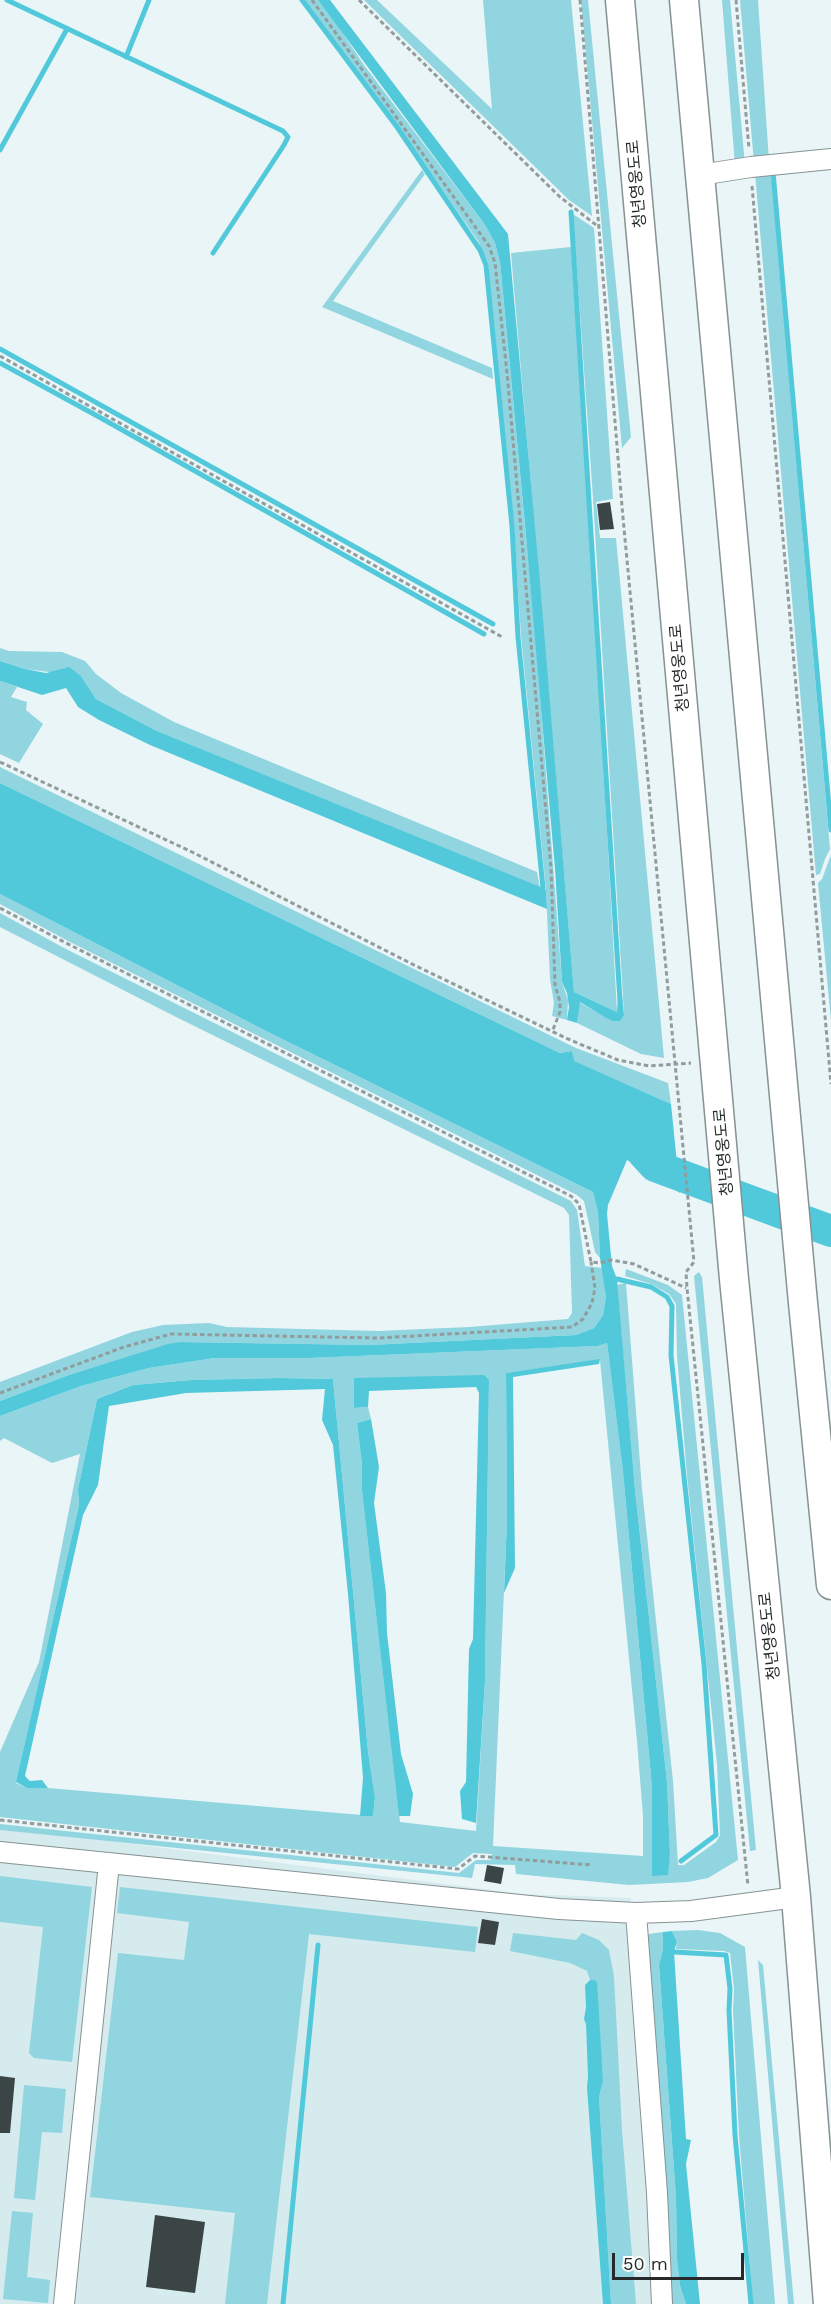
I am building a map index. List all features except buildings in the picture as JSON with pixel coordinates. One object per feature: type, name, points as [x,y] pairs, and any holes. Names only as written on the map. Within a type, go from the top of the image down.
[{"type":"highway","name":"청년영웅도로","points":[[620,0],[734,1279],[796,1897],[828,2304]]},
{"type":"highway","points":[[684,0],[803,1303],[830,1569]]},
{"type":"street","points":[[700,175],[831,159]]},
{"type":"street","points":[[0,1852],[559,1909],[636,1913],[691,1911],[796,1897]]},
{"type":"street","points":[[64,2304],[110,1863]]},
{"type":"street","points":[[636,1913],[657,2193],[662,2304]]},
{"type":"path","points":[[312,0],[489,246],[495,263],[507,373],[551,868],[555,985],[560,1002],[560,1012],[552,1032]]},
{"type":"path","points":[[359,0],[560,197],[600,228]]},
{"type":"path","points":[[580,0],[623,518],[694,1262],[686,1272],[687,1288],[750,1903]]},
{"type":"path","points":[[736,0],[831,1084]]},
{"type":"path","points":[[0,356],[504,639]]},
{"type":"path","points":[[0,762],[192,852],[552,1032],[618,1060],[649,1066],[716,1060]]},
{"type":"path","points":[[0,908],[571,1196],[579,1204],[595,1288],[592,1303],[583,1319],[572,1327],[378,1338],[171,1334],[124,1347],[0,1393]]},
{"type":"path","points":[[591,1262],[600,1263],[611,1260],[634,1264],[687,1288]]},
{"type":"path","points":[[0,1820],[458,1869],[474,1856],[592,1865]]},
{"type":"shaded area","points":[[304,0],[318,0],[333,19],[364,65],[485,225],[495,243],[500,262],[536,643],[562,982],[568,1000],[567,1020],[552,1016],[554,1003],[550,979],[546,890],[488,263],[478,241],[398,126]]},
{"type":"shaded area","points":[[318,0],[330,0],[508,234],[574,992],[617,1012],[618,996],[622,995],[624,1015],[620,1021],[604,1017],[580,1002],[577,1023],[567,1020],[569,1007],[567,993],[562,982],[555,869],[525,525],[500,262],[495,243],[485,225]]},
{"type":"shaded area","points":[[364,0],[377,0],[492,109],[483,0],[571,0],[592,216],[569,200]]},
{"type":"shaded area","points":[[581,0],[588,0],[631,437],[622,448]]},
{"type":"shaded area","points":[[722,0],[730,0],[745,165],[735,165]]},
{"type":"shaded area","points":[[740,0],[758,0],[769,161],[754,163]]},
{"type":"shaded area","points":[[422,170],[425,174],[333,301],[492,368],[493,379],[322,307]]},
{"type":"shaded area","points":[[771,172],[830,849],[820,874],[816,875],[755,173]]},
{"type":"shaded area","points":[[573,214],[594,228],[613,499],[596,502],[600,538],[616,538],[664,1058],[641,1054],[577,1023],[579,1002],[604,1017],[624,1014],[593,498]]},
{"type":"shaded area","points":[[571,247],[595,614],[617,1012],[574,992],[511,253]]},
{"type":"shaded area","points":[[0,648],[9,651],[62,652],[85,661],[96,674],[121,693],[174,722],[537,872],[540,888],[157,731],[96,699],[81,676],[25,669],[0,661]]},
{"type":"shaded area","points":[[0,661],[46,673],[69,667],[81,676],[96,699],[157,731],[543,888],[546,890],[547,909],[150,745],[78,707],[66,688],[42,695],[0,681]]},
{"type":"shaded area","points":[[0,681],[17,687],[11,697],[27,702],[26,710],[43,724],[19,763],[0,754]]},
{"type":"shaded area","points":[[0,767],[576,1048],[668,1083],[671,1104],[573,1061],[572,1051],[560,1053],[0,783]]},
{"type":"shaded area","points":[[0,783],[560,1053],[572,1051],[574,1061],[671,1104],[680,1193],[653,1174],[627,1160],[608,1205],[607,1214],[612,1266],[617,1279],[635,1490],[667,1782],[670,1854],[668,1875],[652,1876],[652,1787],[623,1472],[607,1343],[598,1346],[310,1358],[215,1358],[149,1368],[81,1386],[0,1416],[0,1401],[66,1376],[168,1344],[180,1342],[369,1345],[576,1335],[594,1328],[603,1315],[606,1297],[600,1258],[598,1212],[593,1192],[270,1033],[0,894]]},
{"type":"shaded area","points":[[831,855],[831,1021],[818,883],[822,879]]},
{"type":"shaded area","points":[[0,894],[270,1033],[593,1192],[598,1212],[600,1258],[595,1252],[584,1201],[577,1195],[68,941],[0,904]]},
{"type":"shaded area","points":[[0,913],[66,949],[571,1201],[577,1210],[585,1266],[603,1268],[606,1297],[603,1315],[594,1328],[576,1335],[369,1345],[180,1342],[66,1376],[0,1401],[0,1382],[132,1332],[163,1325],[209,1323],[227,1327],[378,1331],[568,1319],[572,1313],[569,1215],[564,1208],[176,1017],[0,927]]},
{"type":"shaded area","points":[[626,1269],[668,1285],[682,1295],[738,1860],[708,1878],[688,1882],[629,1885],[516,1874],[515,1865],[475,1864],[472,1878],[0,1830],[0,1824],[459,1873],[476,1860],[491,1860],[492,1854],[473,1853],[455,1867],[0,1817],[0,1752],[39,1662],[80,1454],[52,1463],[4,1438],[0,1441],[0,1416],[81,1386],[149,1368],[215,1358],[310,1358],[598,1346],[607,1343],[623,1472],[652,1787],[652,1875],[667,1875],[670,1854],[667,1782],[635,1490],[617,1285],[626,1283],[642,1489],[673,1781],[678,1865],[684,1865],[716,1842],[720,1835],[717,1764],[687,1475],[677,1356],[676,1304],[669,1294],[651,1284],[625,1276]],"holes":[[[600,1360],[637,1741],[643,1816],[643,1856],[493,1846],[507,1520],[506,1373]],[[355,1378],[489,1380],[485,1681],[476,1831],[400,1822],[362,1491],[362,1465],[357,1423],[371,1419],[368,1407],[354,1408]],[[333,1379],[368,1751],[375,1798],[373,1816],[27,1788],[16,1783],[79,1505],[78,1489],[97,1399],[133,1385],[190,1380]]]},
{"type":"shaded area","points":[[699,1272],[702,1277],[756,1850],[750,1851],[694,1276]]},
{"type":"shaded area","points":[[600,1359],[599,1364],[513,1377],[515,1568],[504,1593],[507,1520],[506,1373]]},
{"type":"shaded area","points":[[484,1375],[489,1380],[485,1681],[476,1823],[462,1819],[460,1791],[466,1782],[469,1649],[473,1639],[479,1393],[476,1387],[369,1391],[368,1407],[354,1408],[354,1378]]},
{"type":"shaded area","points":[[333,1379],[368,1751],[375,1798],[373,1816],[360,1816],[363,1778],[348,1594],[333,1445],[322,1420],[325,1389],[186,1393],[109,1406],[98,1485],[83,1515],[25,1776],[30,1781],[42,1780],[48,1788],[27,1788],[16,1782],[79,1505],[78,1489],[97,1399],[133,1385],[191,1380]]},
{"type":"shaded area","points":[[371,1419],[379,1467],[374,1503],[386,1593],[387,1633],[401,1754],[413,1794],[410,1816],[399,1816],[362,1491],[362,1465],[357,1423]]},
{"type":"shaded area","points":[[0,1827],[523,1894],[631,1898],[653,2304],[0,2304]]},
{"type":"shaded area","points":[[0,1876],[92,1887],[72,2062],[34,2058],[29,2053],[43,1927],[0,1922]]},
{"type":"shaded area","points":[[120,1887],[478,1927],[475,1952],[309,1934],[267,2304],[225,2304],[235,2213],[90,2197],[118,1953],[184,1960],[189,1922],[117,1913]]},
{"type":"shaded area","points":[[698,1930],[720,1933],[745,1947],[775,2304],[753,2304],[739,2136],[734,1989],[730,1953],[676,1949],[677,1942],[672,1931]]},
{"type":"shaded area","points":[[672,1931],[677,1942],[674,1952],[686,2139],[691,2140],[686,2164],[700,2304],[686,2304],[680,2286],[677,2260],[676,2197],[659,1965],[663,1949],[663,1932]]},
{"type":"shaded area","points":[[663,1932],[663,1949],[659,1965],[676,2197],[677,2260],[680,2286],[686,2304],[669,2304],[644,1938],[649,1934]]},
{"type":"shaded area","points":[[513,1933],[576,1940],[582,1933],[599,1940],[609,1950],[614,1976],[622,2130],[636,2304],[611,2304],[599,2097],[603,2081],[594,1980],[590,1980],[587,1971],[570,1963],[510,1951]]},
{"type":"shaded area","points":[[758,1960],[763,1965],[794,2304],[788,2304]]},
{"type":"shaded area","points":[[590,1980],[597,1982],[603,2081],[599,2097],[611,2304],[603,2304],[587,2088],[584,2019],[585,1985]]},
{"type":"shaded area","points":[[24,2085],[66,2089],[62,2133],[42,2132],[35,2200],[14,2198]]},
{"type":"shaded area","points":[[12,2211],[33,2213],[27,2277],[50,2280],[48,2303],[3,2299]]},
{"type":"waterway","points":[[7,0],[283,131],[288,137],[213,253]]},
{"type":"waterway","points":[[126,57],[149,0]]},
{"type":"waterway","points":[[302,0],[397,127],[480,250],[486,265],[512,526],[518,637],[543,888]]},
{"type":"waterway","points":[[0,150],[67,29]]},
{"type":"waterway","points":[[773,172],[831,830]]},
{"type":"waterway","points":[[571,212],[620,1001]]},
{"type":"waterway","points":[[0,349],[493,624]]},
{"type":"waterway","points":[[0,363],[484,634]]},
{"type":"waterway","points":[[643,1153],[655,1166],[831,1231]]},
{"type":"waterway","points":[[617,1279],[651,1287],[667,1297],[672,1306],[671,1355],[704,1664],[716,1835],[681,1861]]},
{"type":"waterway","points":[[283,2304],[318,1945]]},
{"type":"waterway","points":[[674,1952],[726,1955],[730,1989],[735,2135],[751,2304]]}]
